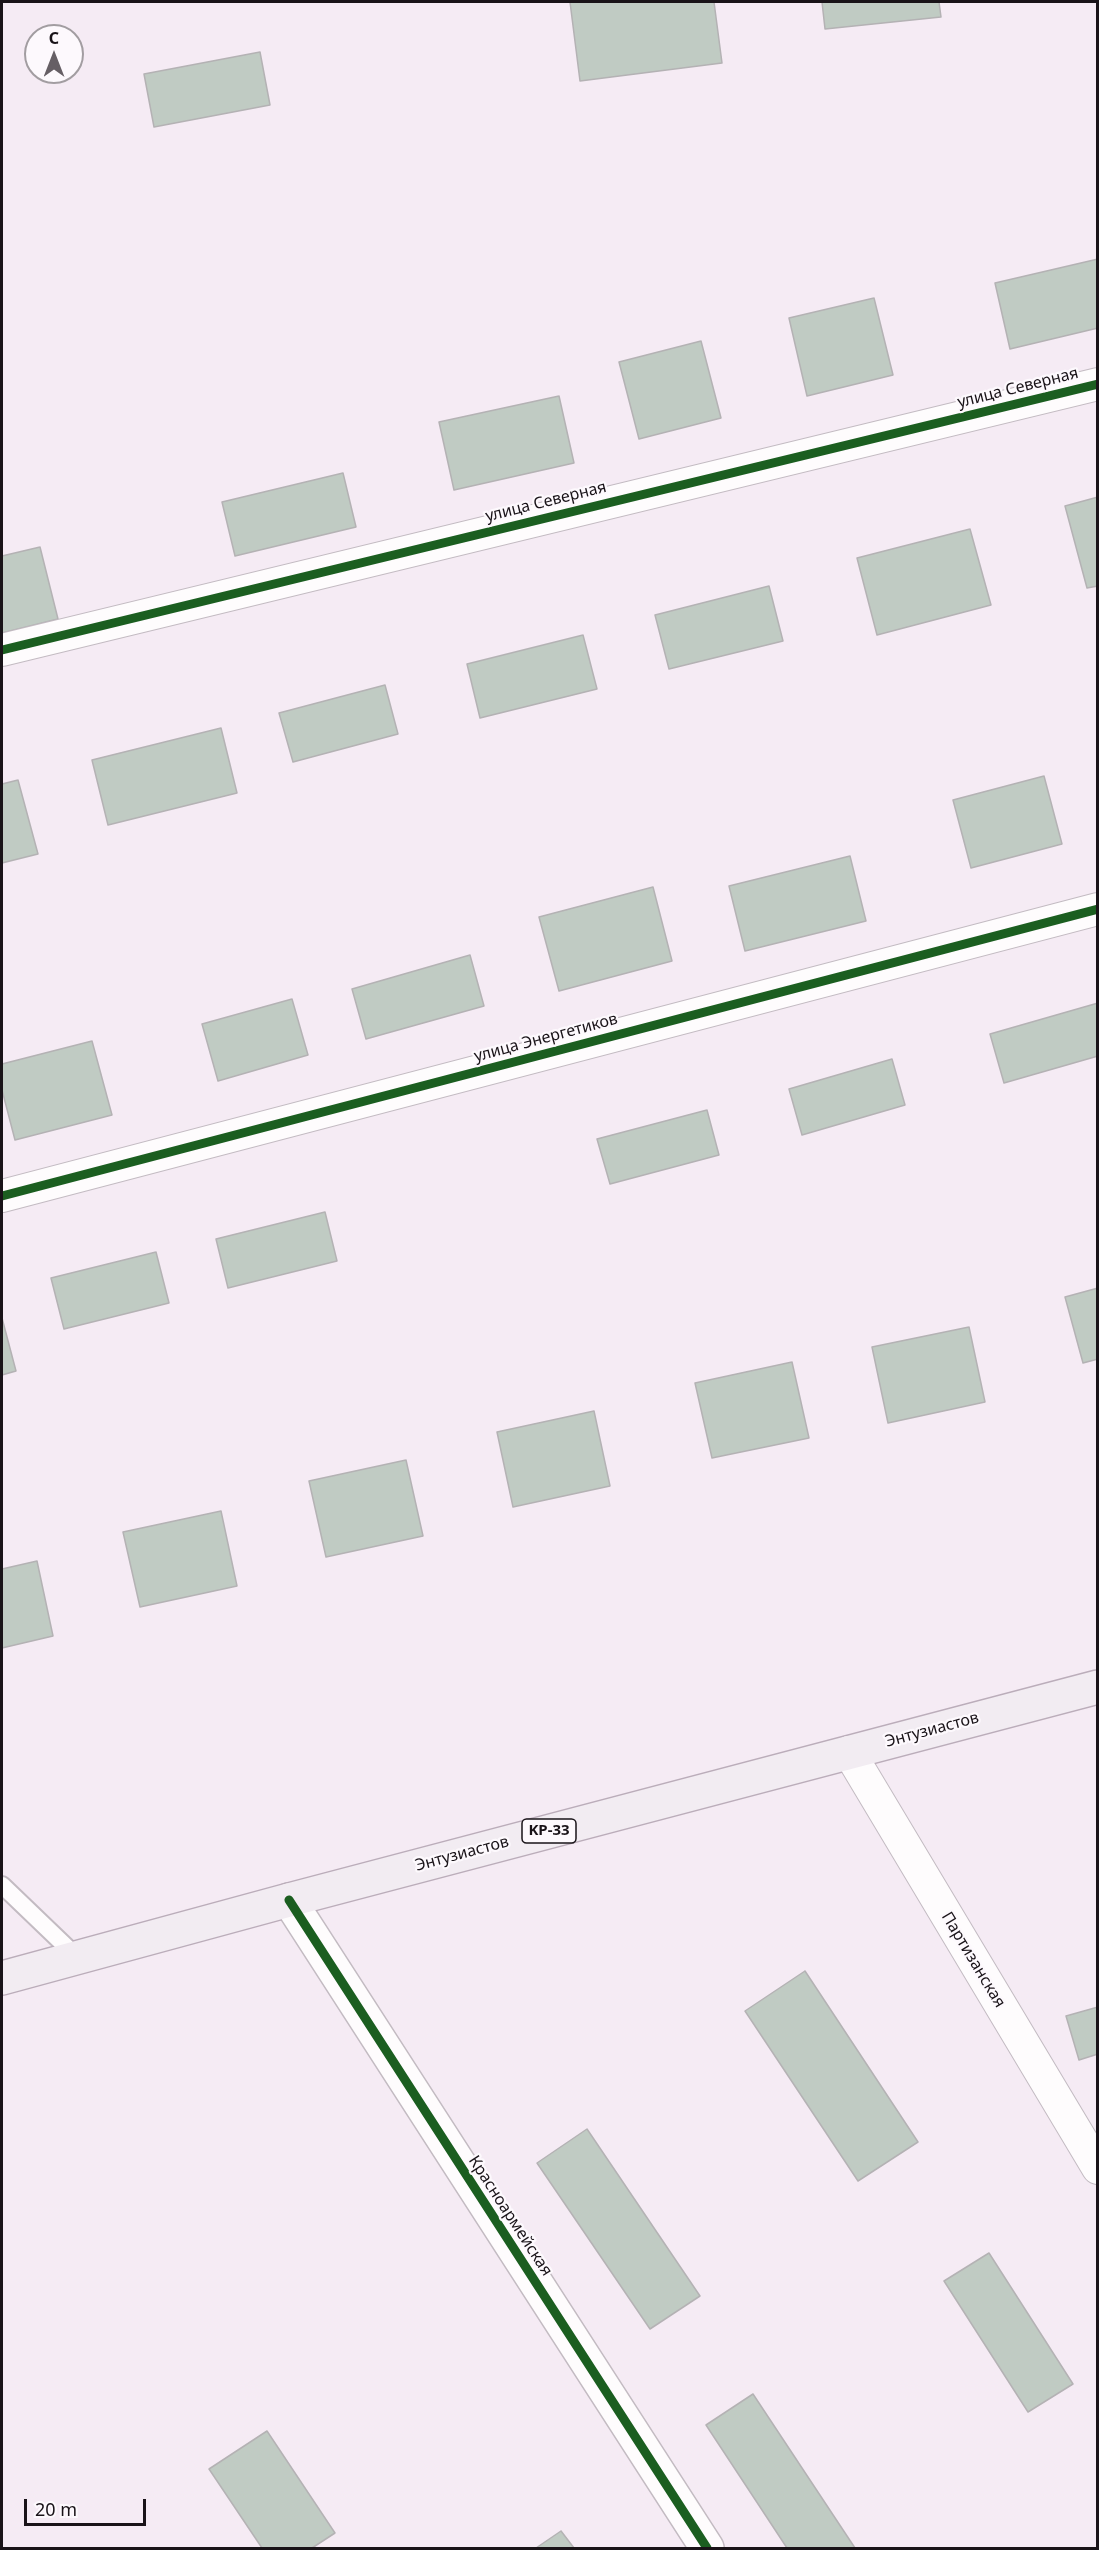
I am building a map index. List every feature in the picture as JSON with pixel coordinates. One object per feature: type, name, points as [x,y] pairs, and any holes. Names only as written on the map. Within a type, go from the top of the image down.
[{"type":"main road","name":"Энтузиастов","points":[[2,1978],[1098,1687]]},
{"type":"street","name":"улица Северная","points":[[2,650],[1098,384]]},
{"type":"street","name":"улица Энергетиков","points":[[2,1196],[1098,909]]},
{"type":"street","name":"Партизанская","points":[[849,1752],[1098,2168]]},
{"type":"street","name":"Красноармейская","points":[[289,1900],[707,2548]]},
{"type":"lane","points":[[2,1885],[78,1958]]},
{"type":"building","points":[[570,2],[714,2],[722,63],[580,81]]},
{"type":"building","points":[[822,2],[939,2],[941,17],[825,29]]},
{"type":"building","points":[[260,52],[270,105],[154,127],[144,74]]},
{"type":"building","points":[[1098,259],[1098,328],[1010,349],[995,283]]},
{"type":"building","points":[[874,298],[893,375],[807,396],[789,318]]},
{"type":"building","points":[[701,341],[721,418],[639,439],[619,362]]},
{"type":"building","points":[[559,396],[574,463],[454,490],[439,422]]},
{"type":"building","points":[[343,473],[356,527],[235,556],[222,502]]},
{"type":"building","points":[[1098,497],[1098,586],[1087,588],[1065,506]]},
{"type":"building","points":[[970,529],[991,605],[877,635],[857,558]]},
{"type":"building","points":[[40,547],[58,619],[2,633],[2,556]]},
{"type":"building","points":[[769,586],[783,641],[669,669],[655,615]]},
{"type":"building","points":[[583,635],[597,689],[480,718],[467,664]]},
{"type":"building","points":[[385,685],[398,734],[293,762],[279,713]]},
{"type":"building","points":[[221,728],[237,793],[108,825],[92,760]]},
{"type":"building","points":[[1044,776],[1062,844],[971,868],[953,800]]},
{"type":"building","points":[[18,780],[38,854],[2,863],[2,784]]},
{"type":"building","points":[[850,856],[866,921],[745,951],[729,886]]},
{"type":"building","points":[[653,887],[672,961],[559,991],[539,917]]},
{"type":"building","points":[[470,955],[484,1006],[366,1039],[352,989]]},
{"type":"building","points":[[292,999],[308,1055],[218,1081],[202,1024]]},
{"type":"building","points":[[1098,1003],[1098,1056],[1004,1083],[990,1034]]},
{"type":"building","points":[[92,1041],[112,1115],[15,1140],[2,1090],[2,1064]]},
{"type":"building","points":[[892,1059],[905,1105],[802,1135],[789,1089]]},
{"type":"building","points":[[707,1110],[719,1155],[610,1184],[597,1139]]},
{"type":"building","points":[[325,1212],[337,1261],[228,1288],[216,1239]]},
{"type":"building","points":[[156,1252],[169,1303],[64,1329],[51,1278]]},
{"type":"building","points":[[1098,1288],[1098,1359],[1083,1363],[1065,1297]]},
{"type":"building","points":[[2,1318],[16,1371],[2,1375]]},
{"type":"building","points":[[969,1327],[985,1402],[888,1423],[872,1347]]},
{"type":"building","points":[[792,1362],[809,1438],[712,1458],[695,1383]]},
{"type":"building","points":[[594,1411],[610,1486],[513,1507],[497,1432]]},
{"type":"building","points":[[406,1460],[423,1536],[326,1557],[309,1481]]},
{"type":"building","points":[[221,1511],[237,1586],[140,1607],[123,1532]]},
{"type":"building","points":[[37,1561],[53,1636],[2,1648],[2,1569]]},
{"type":"building","points":[[805,1971],[918,2142],[858,2181],[745,2011]]},
{"type":"building","points":[[1098,2007],[1098,2054],[1079,2060],[1066,2016]]},
{"type":"building","points":[[587,2129],[700,2296],[650,2329],[537,2163]]},
{"type":"building","points":[[989,2253],[1073,2384],[1028,2412],[944,2281]]},
{"type":"building","points":[[753,2394],[855,2548],[787,2548],[706,2425]]},
{"type":"building","points":[[267,2431],[335,2533],[312,2548],[262,2548],[209,2469]]},
{"type":"building","points":[[561,2531],[574,2548],[536,2548]]},
{"type":"cycle path","points":[[2,650],[1098,384]]},
{"type":"cycle path","points":[[2,1196],[1098,909]]},
{"type":"cycle path","points":[[289,1900],[707,2548]]}]
